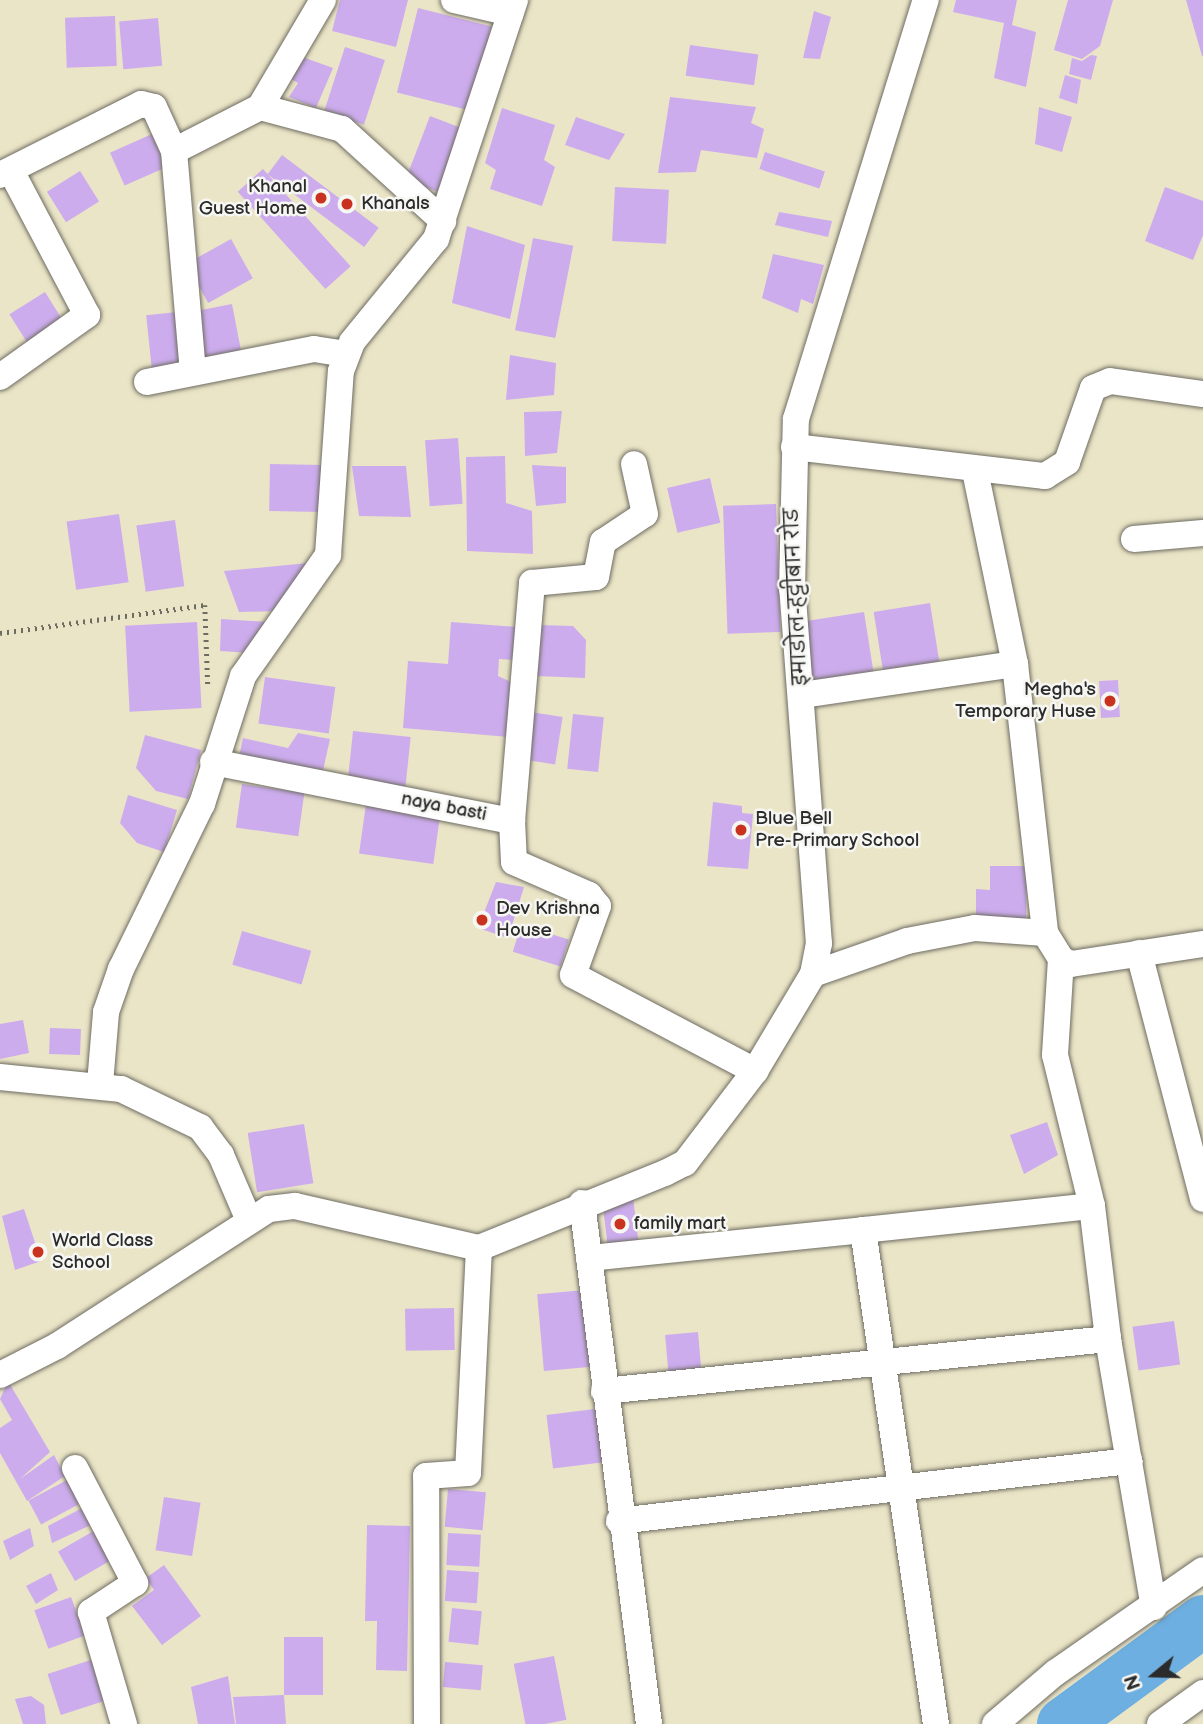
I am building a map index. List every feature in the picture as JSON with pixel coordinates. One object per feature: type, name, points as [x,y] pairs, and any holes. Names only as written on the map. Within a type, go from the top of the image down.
[{"type":"street","points":[[174,151],[260,107],[323,0]]},
{"type":"street","points":[[100,1084],[106,1012],[117,980],[202,804],[213,762],[243,676],[328,555],[341,371],[347,354],[443,221],[513,7],[454,0]]},
{"type":"street","name":"इमाडोल-हट्टीबान रोड","points":[[479,1248],[582,1203],[685,1163],[755,1071],[813,974],[819,902],[790,523],[794,447],[809,361],[849,257],[926,0]]},
{"type":"street","points":[[0,377],[87,316],[6,173],[141,104],[162,116],[174,151],[193,372]]},
{"type":"street","points":[[260,107],[342,129],[443,221]]},
{"type":"street","points":[[147,382],[314,349],[347,354]]},
{"type":"street","points":[[794,447],[1045,476],[1067,462],[1093,388],[1110,381],[1203,394]]},
{"type":"street","points":[[512,821],[532,583],[596,577],[603,541],[645,514],[634,464]]},
{"type":"street","points":[[975,470],[1015,664],[1045,933],[1061,959],[1055,1055],[1092,1206],[1108,1339],[1154,1607]]},
{"type":"street","points":[[1134,538],[1203,533]]},
{"type":"street","points":[[802,695],[1015,664]]},
{"type":"street","name":"naya basti","points":[[213,762],[512,821],[514,862],[589,895],[598,906],[573,975],[755,1071]]},
{"type":"street","points":[[813,974],[907,941],[975,928],[1045,933]]},
{"type":"street","points":[[1061,959],[1086,963],[1203,944]]},
{"type":"street","points":[[1139,953],[1203,1199]]},
{"type":"street","points":[[0,1077],[100,1084],[200,1127],[221,1155],[248,1218]]},
{"type":"street","points":[[582,1203],[619,1521],[649,1724]]},
{"type":"street","points":[[0,1376],[57,1346],[248,1218],[295,1206],[479,1248],[468,1473],[426,1476],[427,1724]]},
{"type":"street","points":[[589,1258],[1092,1206]]},
{"type":"street","points":[[863,1230],[897,1487],[936,1724]]},
{"type":"street","points":[[604,1391],[1108,1339]]},
{"type":"street","points":[[619,1521],[1129,1461]]},
{"type":"street","points":[[75,1468],[135,1583],[91,1612],[124,1724]]},
{"type":"street","points":[[995,1724],[1055,1672],[1154,1607],[1203,1570]]},
{"type":"street","points":[[1160,1724],[1203,1693]]},
{"type":"path","points":[[0,634],[205,605],[208,700],[231,709]]},
{"type":"building","points":[[340,0],[408,0],[396,47],[332,31]]},
{"type":"building","points":[[956,0],[1017,0],[1012,25],[1036,32],[1026,87],[994,78],[1004,23],[953,12]]},
{"type":"building","points":[[1068,0],[1113,0],[1100,46],[1082,59],[1054,50]]},
{"type":"building","points":[[1186,0],[1203,0],[1203,56],[1202,56]]},
{"type":"building","points":[[418,8],[492,26],[471,111],[397,92]]},
{"type":"building","points":[[814,11],[831,17],[820,59],[803,58]]},
{"type":"building","points":[[115,16],[117,66],[67,68],[65,18]]},
{"type":"building","points":[[158,18],[162,66],[123,69],[119,21]]},
{"type":"building","points":[[690,45],[758,55],[754,85],[686,76]]},
{"type":"building","points":[[345,47],[385,60],[364,125],[324,112]]},
{"type":"building","points":[[297,55],[333,68],[316,108],[289,97],[298,83],[288,77]]},
{"type":"building","points":[[1091,55],[1097,56],[1091,80],[1069,74],[1072,58],[1082,61]]},
{"type":"building","points":[[1065,75],[1081,80],[1077,104],[1059,98]]},
{"type":"building","points":[[670,97],[756,107],[751,123],[764,129],[757,158],[701,150],[696,172],[658,173]]},
{"type":"building","points":[[1039,107],[1072,117],[1062,152],[1035,144]]},
{"type":"building","points":[[502,108],[555,125],[544,160],[555,167],[542,206],[490,189],[496,170],[485,163]]},
{"type":"building","points":[[430,116],[462,128],[437,192],[406,179]]},
{"type":"building","points":[[576,117],[625,134],[609,160],[565,145]]},
{"type":"building","points":[[152,134],[167,167],[125,186],[110,153]]},
{"type":"building","points":[[765,152],[825,171],[819,189],[759,169]]},
{"type":"building","name":"Khanal Guest Home","points":[[282,155],[379,228],[364,247],[268,174]]},
{"type":"building","points":[[263,169],[351,266],[325,289],[238,192]]},
{"type":"building","points":[[80,171],[99,202],[66,222],[47,192]]},
{"type":"building","points":[[615,187],[669,190],[666,244],[612,241]]},
{"type":"building","points":[[1165,187],[1203,201],[1203,235],[1193,260],[1145,241]]},
{"type":"building","points":[[779,212],[832,221],[828,237],[775,225]]},
{"type":"building","points":[[467,226],[525,245],[510,319],[452,303]]},
{"type":"building","points":[[533,238],[573,246],[555,338],[515,330]]},
{"type":"building","points":[[231,239],[253,278],[208,303],[186,264]]},
{"type":"building","points":[[773,254],[824,265],[813,304],[801,299],[798,313],[762,298]]},
{"type":"building","points":[[45,292],[66,325],[30,347],[9,314]]},
{"type":"building","points":[[232,304],[241,350],[199,358],[190,312]]},
{"type":"building","points":[[177,312],[183,365],[152,368],[146,315]]},
{"type":"building","points":[[510,355],[556,363],[554,395],[506,400]]},
{"type":"building","points":[[562,411],[557,453],[525,456],[524,412]]},
{"type":"building","points":[[458,438],[463,504],[430,506],[425,440]]},
{"type":"building","points":[[505,456],[506,503],[532,511],[533,554],[467,551],[466,457]]},
{"type":"building","points":[[270,464],[323,465],[322,512],[269,511]]},
{"type":"building","points":[[532,465],[566,467],[566,503],[536,506]]},
{"type":"building","points":[[352,466],[406,466],[411,517],[359,516]]},
{"type":"building","points":[[710,478],[720,523],[677,533],[667,488]]},
{"type":"building","points":[[776,504],[780,632],[727,634],[723,506]]},
{"type":"building","points":[[119,514],[129,582],[76,590],[67,521]]},
{"type":"building","points":[[175,520],[184,586],[146,592],[136,525]]},
{"type":"building","points":[[308,563],[280,611],[239,612],[224,571]]},
{"type":"building","points":[[930,603],[939,661],[883,670],[874,612]]},
{"type":"building","points":[[864,612],[874,674],[812,684],[802,622]]},
{"type":"building","points":[[221,619],[268,622],[251,653],[220,651]]},
{"type":"building","points":[[197,622],[202,708],[130,712],[125,626]]},
{"type":"building","points":[[451,622],[518,627],[515,660],[499,659],[498,676],[513,683],[509,737],[403,728],[408,661],[448,664]]},
{"type":"building","points":[[537,625],[573,626],[586,640],[585,678],[536,676]]},
{"type":"building","points":[[265,677],[335,687],[329,733],[258,724]]},
{"type":"building","name":"Megha's Temporary Huse","points":[[1118,680],[1120,717],[1101,718],[1099,681]]},
{"type":"building","points":[[531,712],[563,717],[555,764],[523,759]]},
{"type":"building","points":[[573,714],[604,717],[598,772],[567,769]]},
{"type":"building","points":[[353,731],[411,737],[405,789],[348,783]]},
{"type":"building","points":[[298,733],[330,739],[322,775],[239,757],[243,738],[288,748]]},
{"type":"building","points":[[145,735],[201,750],[188,799],[156,791],[136,768]]},
{"type":"building","points":[[242,784],[304,793],[298,836],[236,828]]},
{"type":"building","points":[[128,795],[177,810],[164,852],[137,843],[120,823]]},
{"type":"building","points":[[713,802],[742,806],[742,813],[753,814],[748,869],[707,866]]},
{"type":"building","points":[[366,804],[440,814],[433,864],[359,854]]},
{"type":"building","points":[[990,866],[1027,866],[1026,923],[976,922],[976,889],[990,890]]},
{"type":"building","points":[[496,882],[524,887],[508,938],[478,928]]},
{"type":"building","points":[[521,925],[569,940],[561,966],[513,952]]},
{"type":"building","points":[[242,931],[311,951],[302,984],[232,965]]},
{"type":"building","points":[[23,1020],[29,1053],[0,1059],[0,1024]]},
{"type":"building","points":[[50,1028],[81,1029],[80,1055],[49,1054]]},
{"type":"building","points":[[1047,1122],[1058,1155],[1024,1174],[1010,1135]]},
{"type":"building","points":[[304,1124],[313,1183],[257,1192],[248,1133]]},
{"type":"building","name":"family mart","points":[[632,1189],[639,1250],[609,1253],[601,1193]]},
{"type":"building","points":[[24,1209],[41,1261],[15,1270],[2,1216]]},
{"type":"building","points":[[585,1290],[592,1367],[544,1371],[537,1294]]},
{"type":"building","points":[[454,1308],[455,1350],[406,1351],[405,1309]]},
{"type":"building","points":[[1174,1321],[1180,1365],[1139,1370],[1132,1327]]},
{"type":"building","points":[[698,1332],[701,1370],[668,1373],[665,1335]]},
{"type":"building","points":[[8,1381],[50,1452],[20,1479],[54,1455],[65,1476],[27,1501],[0,1453],[0,1428],[12,1420],[0,1399]]},
{"type":"building","points":[[603,1408],[610,1462],[553,1469],[546,1415]]},
{"type":"building","points":[[69,1479],[82,1503],[41,1524],[28,1501]]},
{"type":"building","points":[[448,1489],[486,1492],[483,1530],[445,1527]]},
{"type":"building","points":[[164,1497],[201,1503],[192,1556],[156,1550]]},
{"type":"building","points":[[86,1506],[93,1524],[52,1543],[48,1526]]},
{"type":"building","points":[[367,1525],[410,1526],[407,1671],[376,1670],[377,1621],[365,1621]]},
{"type":"building","points":[[30,1528],[34,1546],[10,1560],[3,1541]]},
{"type":"building","points":[[97,1529],[114,1558],[75,1581],[58,1552]]},
{"type":"building","points":[[448,1533],[481,1535],[479,1567],[446,1565]]},
{"type":"building","points":[[164,1565],[201,1616],[162,1645],[132,1606],[154,1590],[146,1578]]},
{"type":"building","points":[[447,1570],[479,1572],[477,1603],[445,1601]]},
{"type":"building","points":[[51,1573],[58,1590],[36,1604],[26,1586]]},
{"type":"building","points":[[71,1597],[85,1636],[48,1649],[34,1610]]},
{"type":"building","points":[[452,1608],[482,1611],[478,1645],[448,1642]]},
{"type":"building","points":[[284,1637],[323,1637],[323,1695],[284,1695]]},
{"type":"building","points":[[554,1656],[566,1720],[525,1724],[514,1664]]},
{"type":"building","points":[[97,1658],[110,1699],[61,1715],[48,1674]]},
{"type":"building","points":[[445,1662],[483,1665],[481,1690],[443,1687]]},
{"type":"building","points":[[228,1676],[235,1724],[198,1724],[191,1687]]},
{"type":"building","points":[[284,1695],[286,1724],[236,1724],[233,1697]]},
{"type":"building","points":[[31,1696],[44,1705],[46,1724],[23,1724],[15,1699]]},
{"type":"waterway","points":[[1063,1724],[1203,1621]]},
{"type":"place","name":"Khanal Guest Home","points":[[321,198]]},
{"type":"place","name":"Khanals","points":[[347,204]]},
{"type":"place","name":"Megha's Temporary Huse","points":[[1110,701]]},
{"type":"place","name":"Blue Bell Pre-Primary School","points":[[741,830]]},
{"type":"place","name":"Dev Krishna House","points":[[482,920]]},
{"type":"place","name":"family mart","points":[[620,1224]]},
{"type":"place","name":"World Class School","points":[[38,1252]]}]
